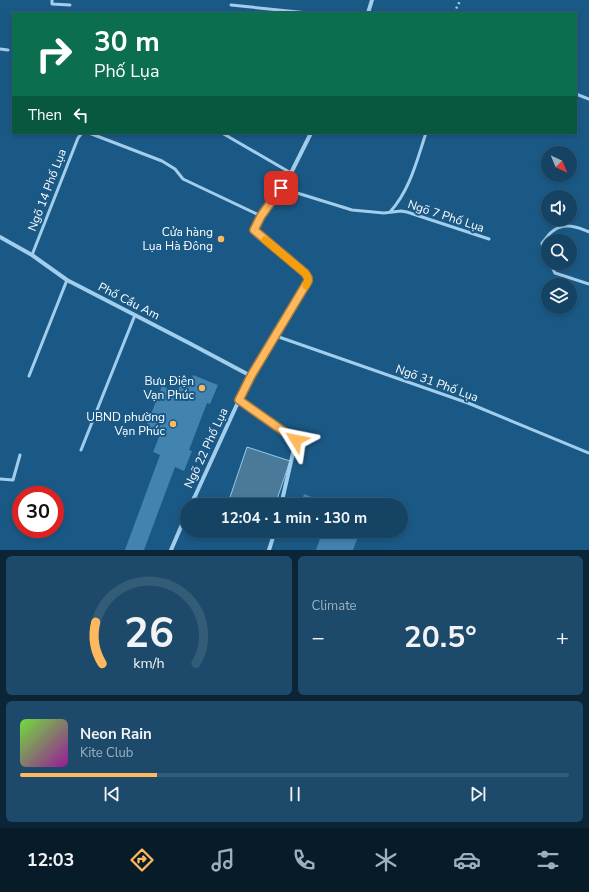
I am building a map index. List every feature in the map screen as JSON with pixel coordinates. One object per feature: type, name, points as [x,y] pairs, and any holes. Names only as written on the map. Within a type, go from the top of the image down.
[{"type":"street","points":[[368,12],[372,0]]},
{"type":"street","points":[[261,216],[291,173],[310,134]]},
{"type":"street","name":"Ngõ 22 Phố Lụa","points":[[194,497],[251,376],[307,284],[308,278],[305,273],[256,232],[255,228],[261,216]]},
{"type":"street","name":"Phố Cầu Am","points":[[0,237],[32,255],[67,280],[251,376]]},
{"type":"street","points":[[239,400],[296,440],[283,498]]},
{"type":"street","points":[[171,550],[180,529]]},
{"type":"street","points":[[269,550],[272,538]]},
{"type":"lane","points":[[52,0],[52,4],[70,5]]},
{"type":"lane","points":[[231,5],[298,12]]},
{"type":"lane","points":[[0,49],[8,50]]},
{"type":"lane","points":[[577,94],[589,99]]},
{"type":"lane","name":"Ngõ 14 Phố Lụa","points":[[32,255],[78,138],[81,134]]},
{"type":"lane","points":[[92,134],[162,161],[175,169],[183,180],[261,216]]},
{"type":"lane","points":[[224,134],[291,173]]},
{"type":"lane","points":[[390,212],[405,191],[413,173],[426,134]]},
{"type":"lane","name":"Ngõ 7 Phố Lụa","points":[[281,188],[352,210],[384,213],[407,212],[489,239]]},
{"type":"lane","points":[[550,234],[553,230],[566,225],[589,232]]},
{"type":"lane","points":[[554,270],[555,273],[589,284]]},
{"type":"lane","points":[[29,376],[67,280]]},
{"type":"lane","points":[[81,450],[135,315]]},
{"type":"lane","name":"Ngõ 31 Phố Lụa","points":[[276,336],[468,403],[589,453]]},
{"type":"lane","points":[[0,479],[13,480],[20,455]]},
{"type":"path","points":[[454,12],[460,0]]},
{"type":"water","points":[[247,447],[290,461],[277,498],[230,498]]},
{"type":"building","name":"UBND phường Vạn Phúc","points":[[193,375],[218,385],[210,404],[207,403],[189,450],[192,451],[184,471],[175,467],[144,550],[125,550],[160,455],[153,452],[159,437],[144,432],[162,386],[177,392],[183,378],[191,381]]},
{"type":"building","points":[[304,494],[315,498],[303,498]]},
{"type":"building","points":[[320,538],[357,538],[353,550],[316,550]]},
{"type":"slow traffic","points":[[265,240],[307,275],[308,281],[306,286]]},
{"type":"place","name":"Cửa hàng Lụa Hà Đông","points":[[221,239]]},
{"type":"place","name":"Bưu Điện Vạn Phúc","points":[[202,388]]},
{"type":"place","name":"UBND phường Vạn Phúc","points":[[173,424]]},
{"type":"route","points":[[281,188],[261,216],[254,230],[305,273],[308,281],[251,376],[239,400],[296,440]]}]
